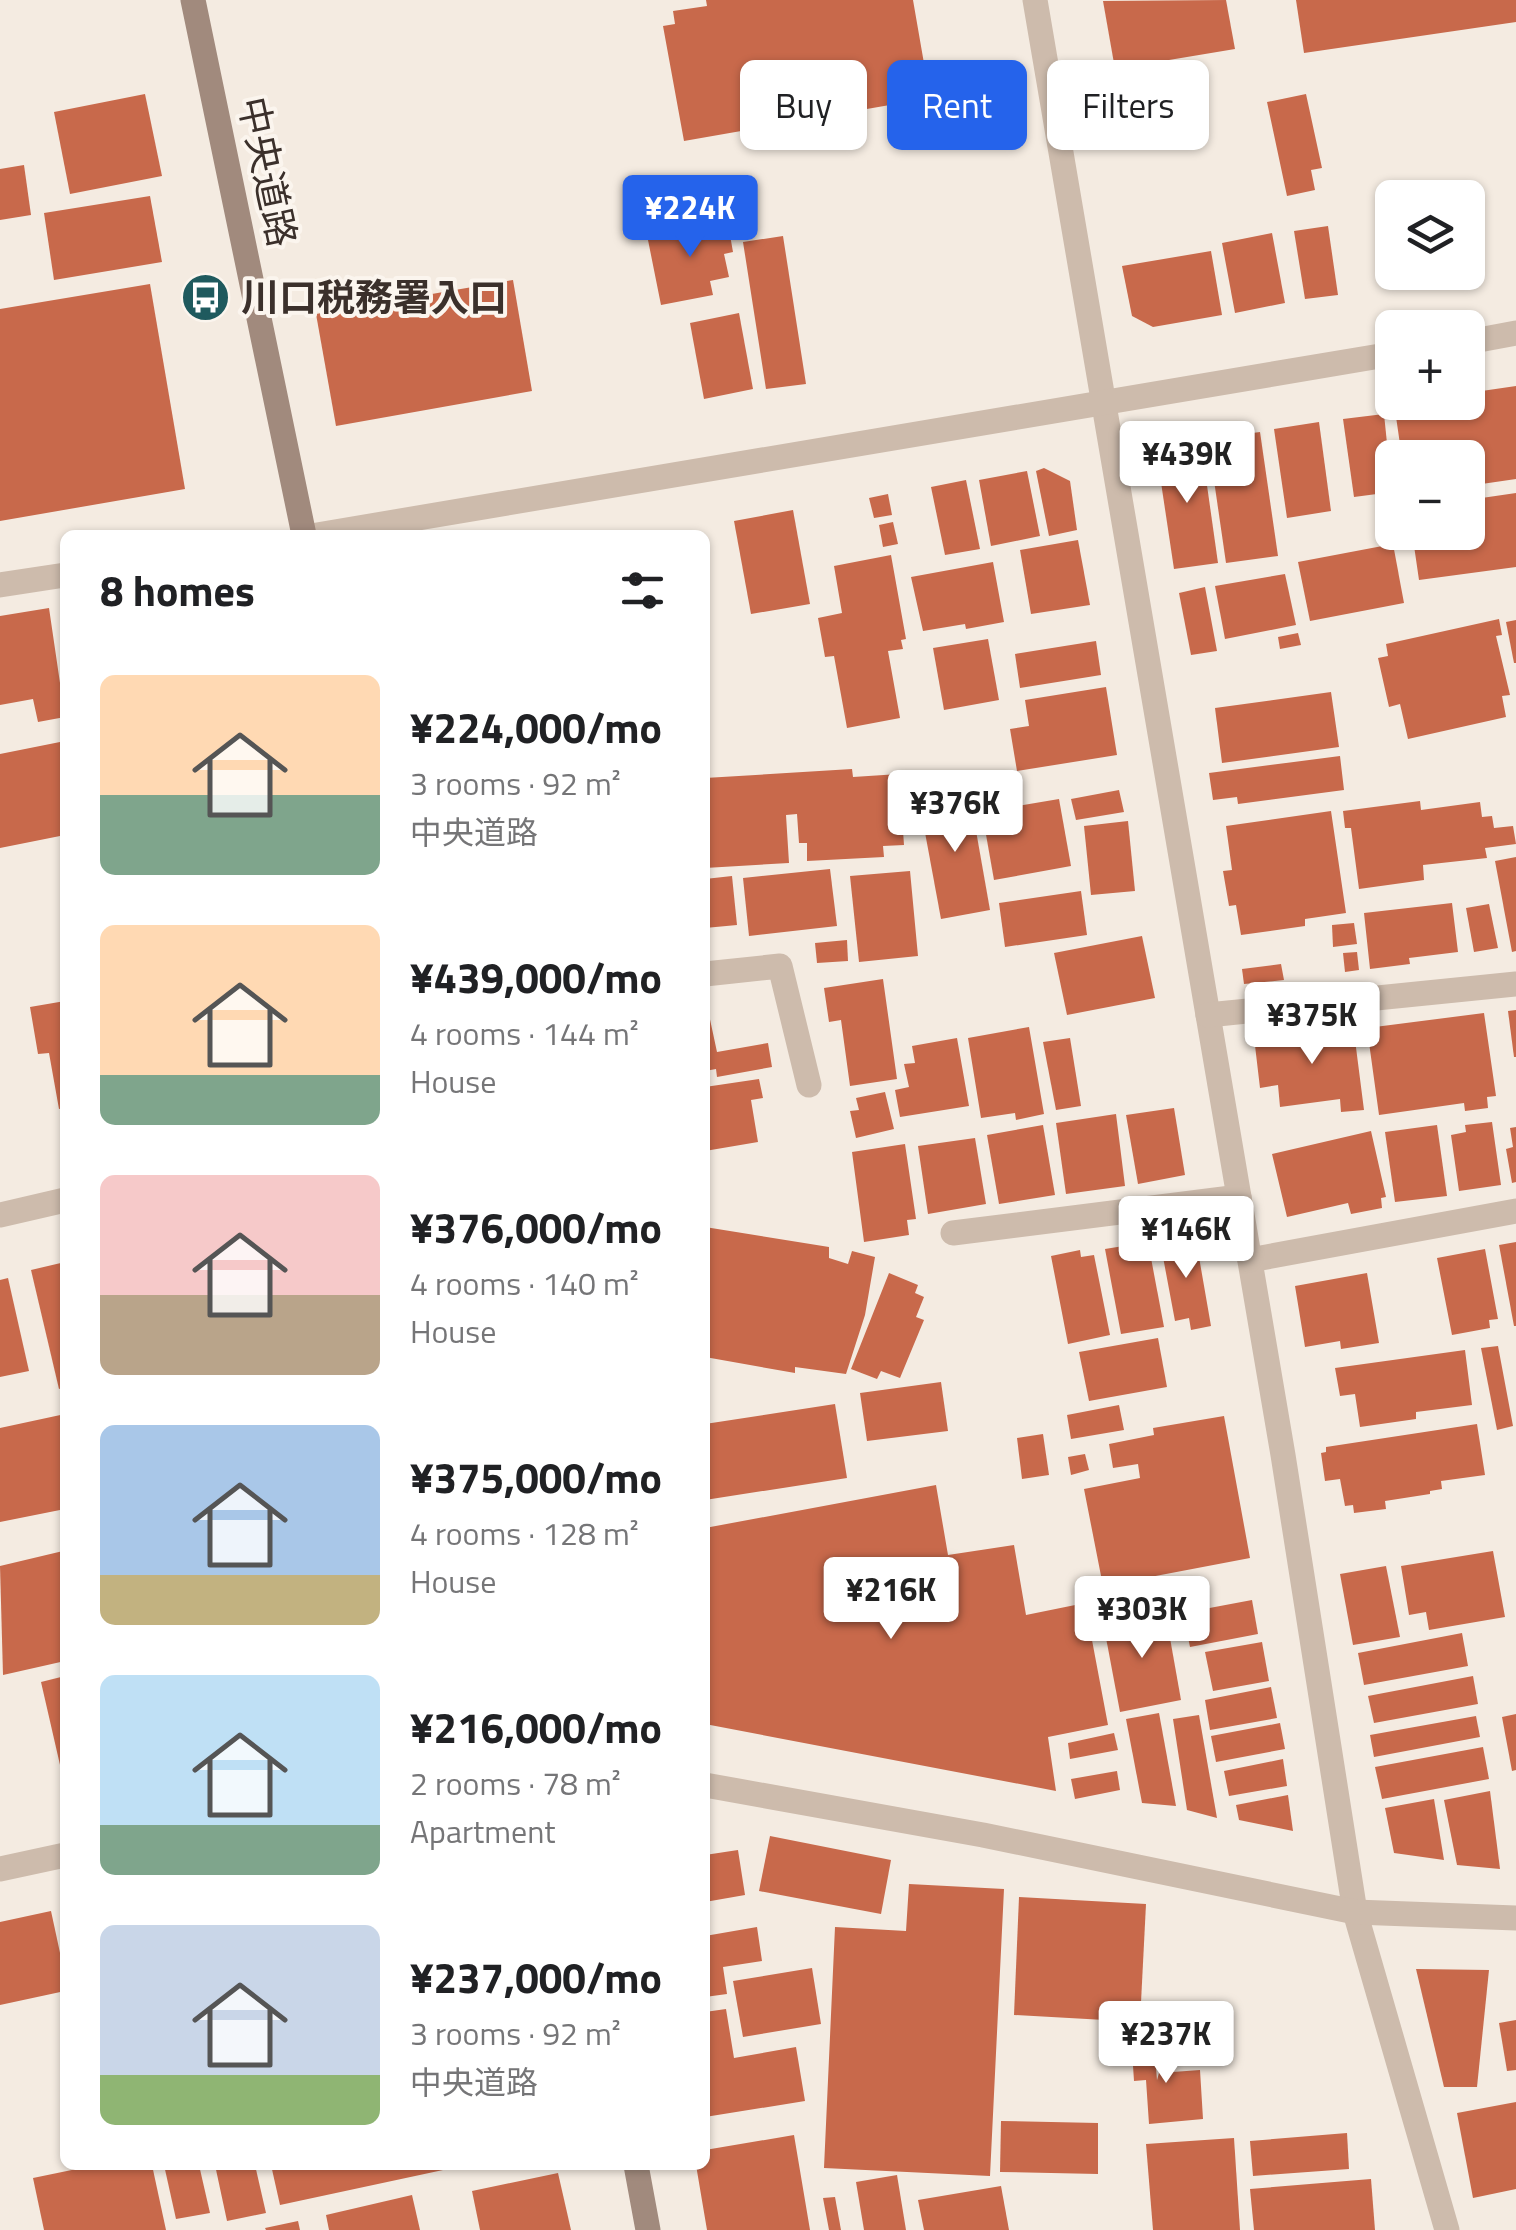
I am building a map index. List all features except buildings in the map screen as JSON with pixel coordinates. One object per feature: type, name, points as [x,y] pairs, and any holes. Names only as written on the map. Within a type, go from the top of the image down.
[{"type":"main road","name":"中央道路","points":[[193,0],[303,530]]},
{"type":"main road","points":[[637,2170],[648,2230]]},
{"type":"street","points":[[1035,0],[1250,1260],[1355,1912],[1447,2230]]},
{"type":"street","points":[[1485,339],[1516,333]]},
{"type":"street","points":[[346,530],[1375,357]]},
{"type":"street","points":[[0,585],[60,576]]},
{"type":"street","points":[[710,973],[780,966],[809,1085]]},
{"type":"street","points":[[1208,1016],[1516,984]]},
{"type":"street","points":[[953,1233],[1239,1197]]},
{"type":"street","points":[[0,1215],[60,1201]]},
{"type":"street","points":[[1250,1260],[1516,1211]]},
{"type":"street","points":[[710,1786],[983,1835],[1355,1912],[1516,1918]]},
{"type":"street","points":[[0,1870],[60,1856]]},
{"type":"place","name":"川口税務署入口","points":[[206,298]]}]
